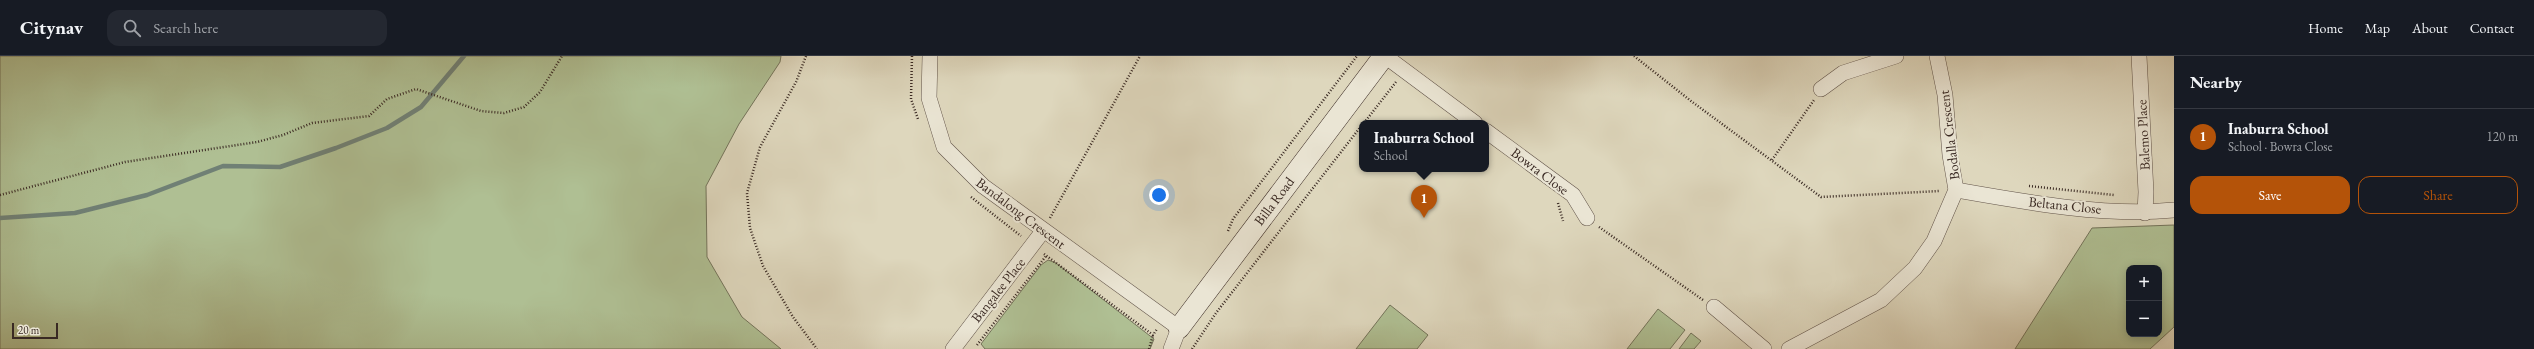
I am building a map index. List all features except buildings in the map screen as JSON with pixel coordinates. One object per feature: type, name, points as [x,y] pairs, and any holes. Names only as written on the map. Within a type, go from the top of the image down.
[{"type":"street","name":"Bandalong Crescent","points":[[930,56],[929,98],[944,147],[983,186],[1043,231],[1172,323]]},
{"type":"street","points":[[1384,56],[1471,120]]},
{"type":"street","name":"Billa Road","points":[[1171,349],[1172,323],[1384,56]]},
{"type":"street","points":[[1821,90],[1843,73],[1896,56]]},
{"type":"street","name":"Bodalla Crescent","points":[[1789,349],[1881,300],[1900,285],[1916,268],[1934,241],[1956,190],[1950,154],[1945,95],[1937,56]]},
{"type":"street","name":"Balemo Place","points":[[2139,56],[2146,198],[2145,213]]},
{"type":"street","name":"Bowra Close","points":[[1489,133],[1573,196],[1587,218]]},
{"type":"street","name":"Beltana Close","points":[[1956,190],[2062,205],[2145,213],[2174,210]]},
{"type":"street","name":"Bangalee Place","points":[[953,349],[1043,231]]},
{"type":"street","points":[[1714,307],[1764,349]]},
{"type":"path","points":[[0,195],[125,162],[257,142],[283,135],[312,123],[369,116],[387,99],[416,89],[481,111],[504,113],[524,107],[540,92],[562,56]]},
{"type":"path","points":[[806,56],[796,82],[760,147],[747,194],[750,228],[763,266],[793,317],[817,349]]},
{"type":"path","points":[[912,56],[911,99],[919,121]]},
{"type":"path","points":[[1043,231],[1140,56]]},
{"type":"path","points":[[1226,235],[1233,219],[1356,56]]},
{"type":"path","points":[[1634,56],[1821,197],[1956,190]]},
{"type":"path","points":[[1366,120],[1404,70]]},
{"type":"path","points":[[1772,160],[1821,90]]},
{"type":"path","points":[[1192,349],[1216,313],[1359,129]]},
{"type":"path","points":[[2023,185],[2146,198]]},
{"type":"path","points":[[966,192],[977,204],[1153,335]]},
{"type":"path","points":[[1587,218],[1714,307]]},
{"type":"path","points":[[974,349],[1046,256]]},
{"type":"path","points":[[1149,349],[1153,335],[1172,323]]},
{"type":"green space","points":[[0,56],[781,56],[780,62],[739,124],[706,186],[707,257],[742,317],[781,349],[0,349]]},
{"type":"green space","points":[[2174,225],[2174,327],[2150,349],[2015,349],[2092,228]]},
{"type":"green space","points":[[1048,260],[1056,263],[1154,339],[1150,349],[985,349],[981,344],[1041,265]]},
{"type":"green space","points":[[1390,305],[1428,335],[1417,349],[1356,349]]},
{"type":"green space","points":[[1658,309],[1685,330],[1670,349],[1627,349]]},
{"type":"green space","points":[[1691,333],[1701,341],[1694,349],[1679,349]]},
{"type":"waterway","points":[[0,218],[75,213],[147,195],[223,166],[280,167],[336,148],[387,128],[421,107],[464,56]]},
{"type":"place","name":"Inaburra School","points":[[1424,218]]}]
